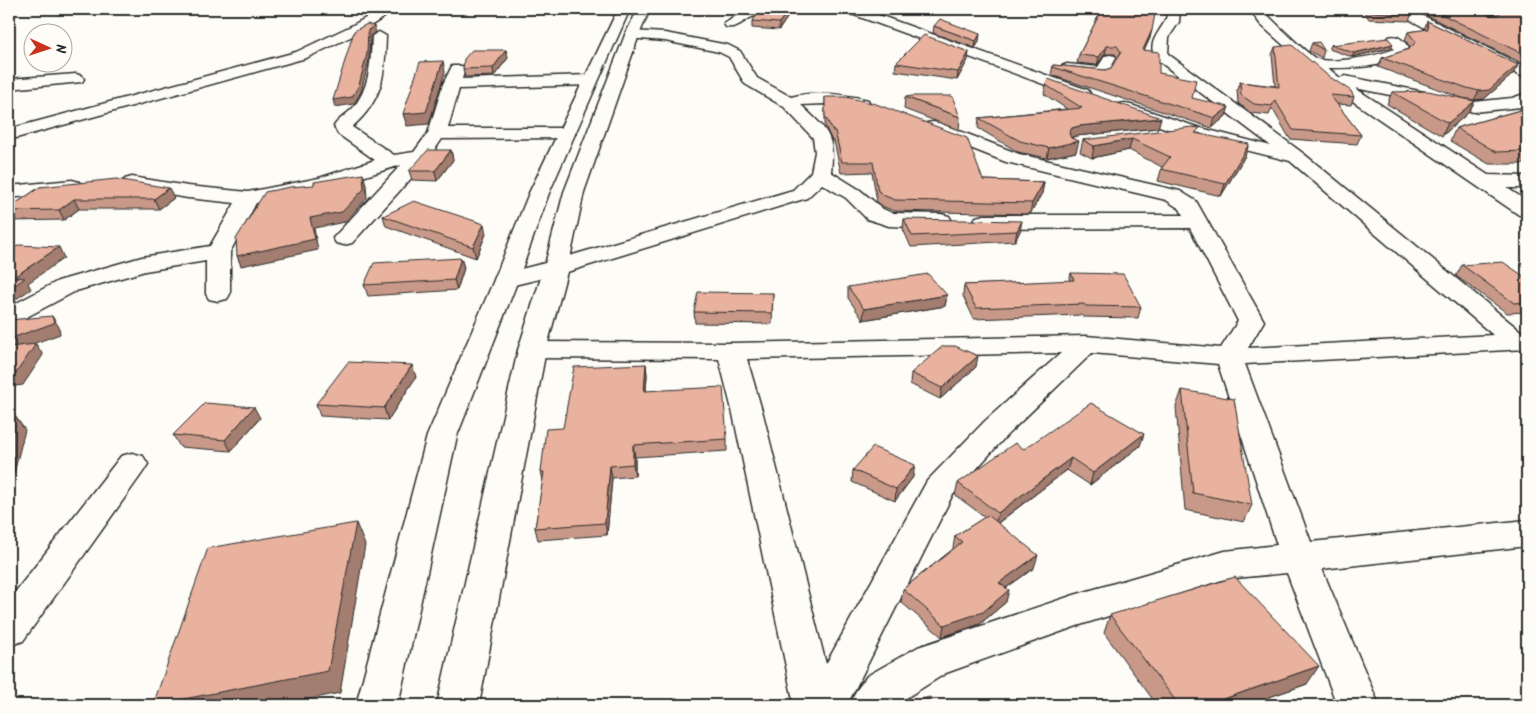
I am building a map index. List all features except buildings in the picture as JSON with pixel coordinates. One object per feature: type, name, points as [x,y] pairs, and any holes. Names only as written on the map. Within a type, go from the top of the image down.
[{"type":"street","points":[[9,135],[301,55],[356,29],[391,9]]},
{"type":"street","points":[[377,705],[442,436],[506,280],[539,193],[624,9]]},
{"type":"street","points":[[458,705],[532,350],[556,268],[574,192],[632,36],[644,9]]},
{"type":"street","points":[[731,24],[750,13],[777,9]]},
{"type":"street","points":[[852,9],[1103,101],[1191,131],[1299,159]]},
{"type":"street","points":[[1174,9],[1172,22],[1164,29],[1160,47],[1161,56],[1198,80],[1299,159],[1522,341]]},
{"type":"street","points":[[1255,9],[1266,22],[1331,79],[1527,210]]},
{"type":"street","points":[[1401,9],[1527,74]]},
{"type":"street","points":[[379,36],[377,72],[364,105],[343,126],[344,130],[390,161]]},
{"type":"street","points":[[506,280],[556,268],[765,206],[800,194],[821,174],[824,152],[822,138],[813,126],[790,104],[751,81],[735,54],[722,48],[674,38],[632,36]]},
{"type":"street","points":[[1313,63],[1378,61],[1393,57],[1403,50],[1394,40]]},
{"type":"street","points":[[991,60],[1097,72],[1105,70],[1110,59]]},
{"type":"street","points":[[344,238],[420,157],[438,134],[454,76],[590,80]]},
{"type":"street","points":[[9,84],[76,79]]},
{"type":"street","points":[[1331,79],[1518,117]]},
{"type":"street","points":[[1474,107],[1515,103],[1527,98]]},
{"type":"street","points":[[790,104],[793,101],[818,99],[846,100],[881,108]]},
{"type":"street","points":[[909,118],[1013,158],[1173,195],[1189,205],[1251,321],[1230,357],[1299,557],[1358,705]]},
{"type":"street","points":[[1153,135],[1191,131]]},
{"type":"street","points":[[438,134],[566,133]]},
{"type":"street","points":[[9,192],[121,181],[188,192],[248,198],[323,183],[390,161],[420,157]]},
{"type":"street","points":[[821,174],[853,194],[875,214],[889,219],[964,222],[1197,221]]},
{"type":"street","points":[[1486,181],[1527,182]]},
{"type":"street","points":[[218,294],[218,252],[248,198]]},
{"type":"street","points":[[9,320],[14,314],[67,286],[142,264],[218,252]]},
{"type":"street","points":[[532,350],[731,351],[1086,344],[1230,357],[1522,341]]},
{"type":"street","points":[[825,705],[876,612],[939,489],[996,428],[1086,344]]},
{"type":"street","points":[[731,351],[748,414],[814,705]]},
{"type":"street","points":[[9,628],[132,464]]},
{"type":"street","points":[[871,705],[882,689],[932,660],[1074,611],[1225,565],[1527,533]]}]
